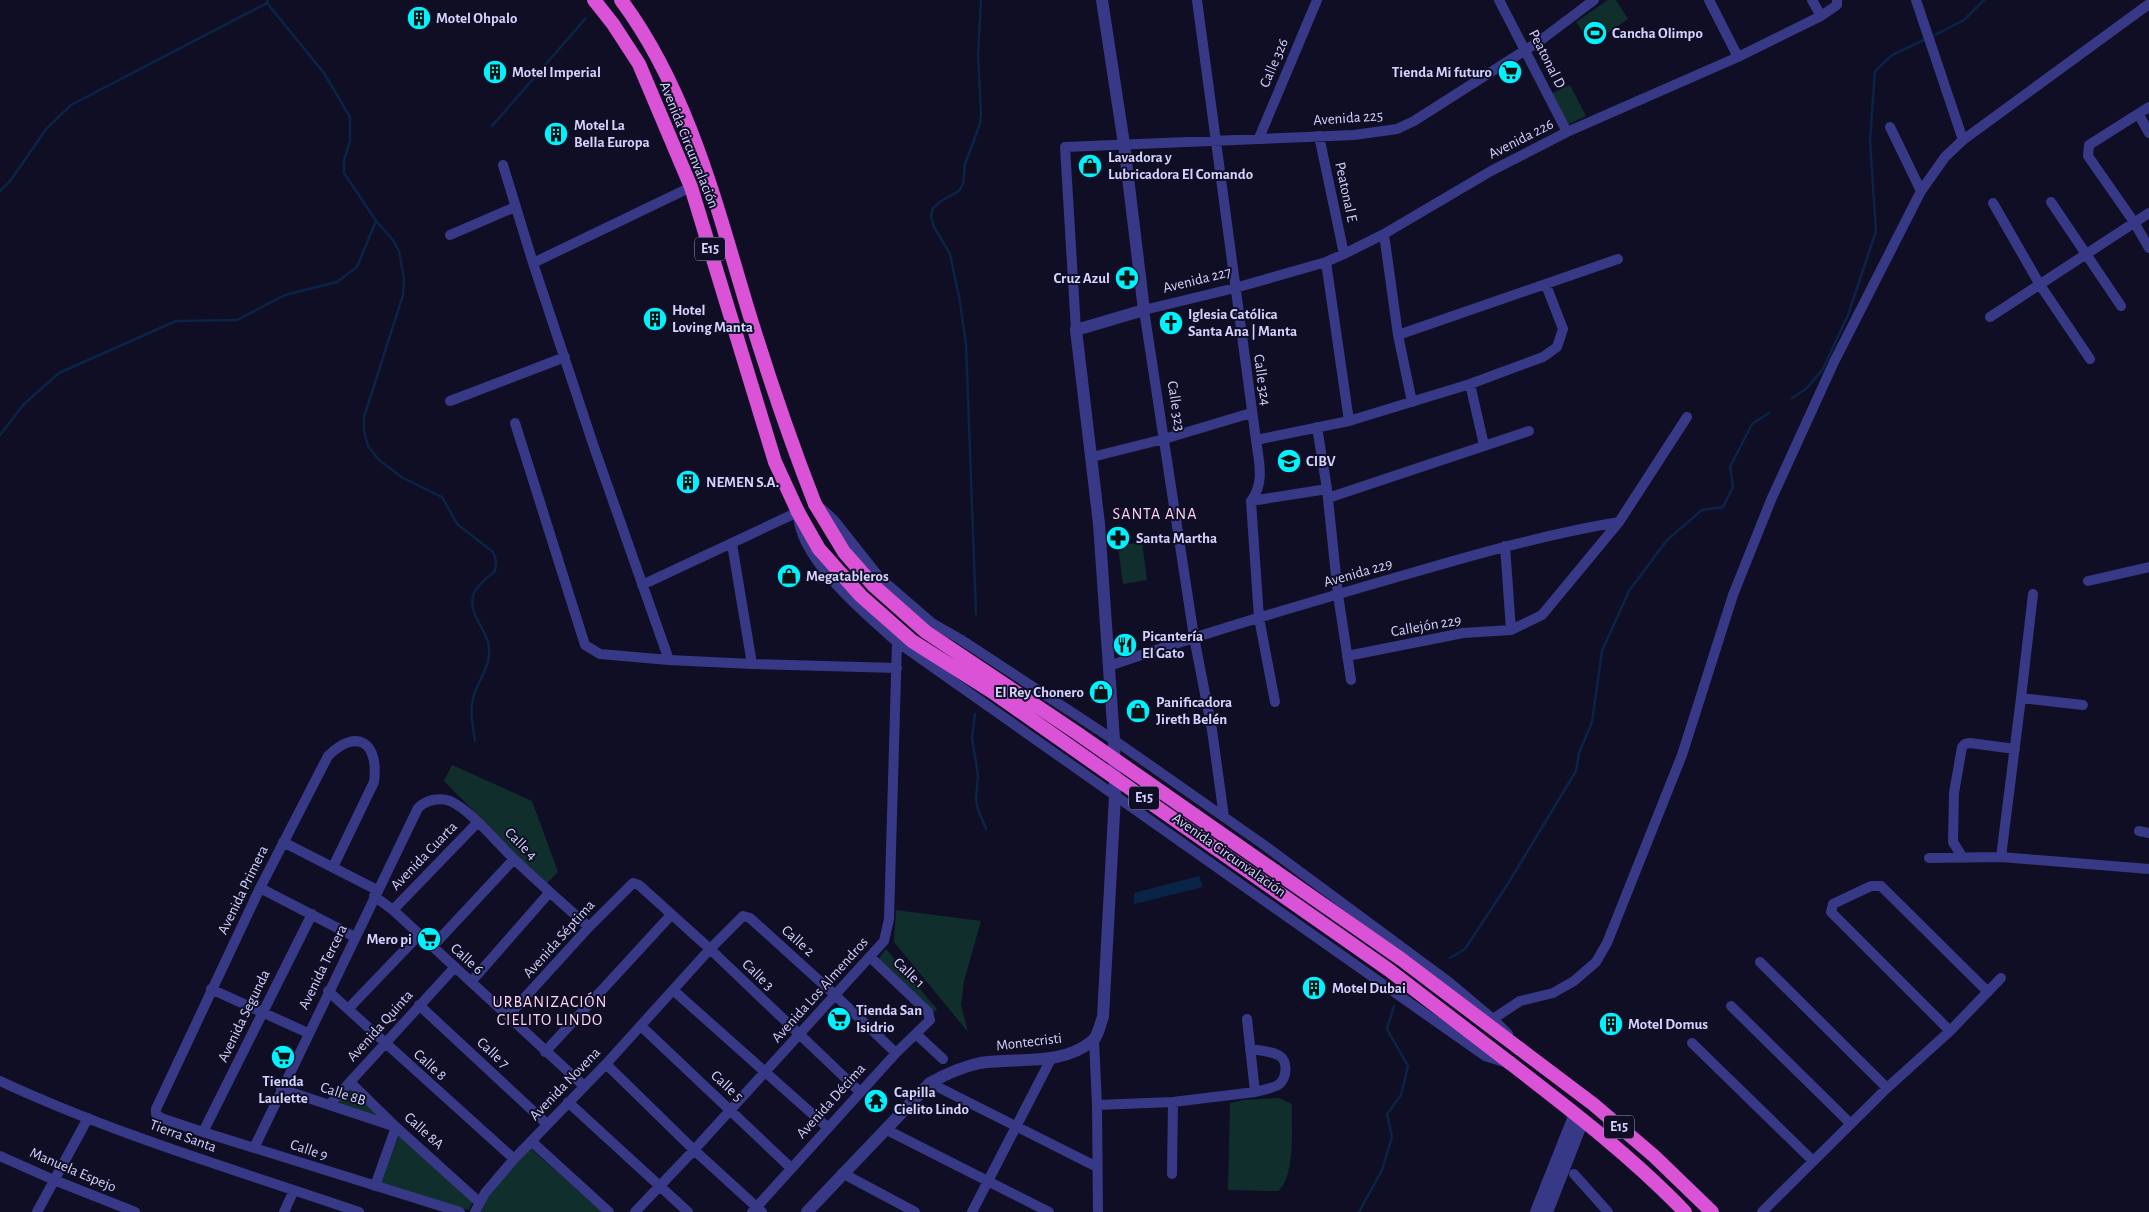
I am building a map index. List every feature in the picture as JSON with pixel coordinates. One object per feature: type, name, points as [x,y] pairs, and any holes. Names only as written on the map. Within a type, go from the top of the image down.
[{"type":"highway","name":"Avenida Circunvalación","points":[[594,0],[613,24],[639,64],[691,187],[775,462],[798,512],[819,549],[861,596],[912,640],[1022,712],[1389,970],[1579,1117],[1630,1160],[1685,1212]]},
{"type":"highway","name":"Avenida Circunvalación","points":[[621,0],[657,55],[707,173],[749,313],[795,453],[815,504],[844,552],[874,586],[926,632],[1077,733],[1401,959],[1600,1110],[1654,1156],[1712,1212]]},
{"type":"highway","points":[[699,211],[717,205]]},
{"type":"street","name":"Calle 323","points":[[1102,0],[1124,144],[1144,310],[1194,637],[1212,730],[1224,817]]},
{"type":"street","name":"Calle 324","points":[[1197,0],[1256,440],[1260,476],[1257,493],[1250,501],[1259,618],[1275,702]]},
{"type":"street","name":"Calle 326","points":[[1259,138],[1316,0]]},
{"type":"street","name":"Peatonal D","points":[[1499,0],[1567,132]]},
{"type":"street","name":"Avenida 225","points":[[1076,330],[1065,147],[1354,135],[1396,129],[1414,121],[1526,50],[1594,0]]},
{"type":"street","points":[[1709,0],[1738,57]]},
{"type":"street","points":[[1812,0],[1821,16]]},
{"type":"street","points":[[1916,0],[1963,140]]},
{"type":"street","name":"Avenida 226","points":[[1326,262],[1384,234],[1491,171],[1567,132],[1738,57],[1821,16],[1840,2]]},
{"type":"street","points":[[1493,1019],[1520,1001],[1553,993],[1574,981],[1596,962],[1607,943],[1682,755],[1732,595],[1771,500],[1834,362],[1921,191],[1945,157],[1963,140],[2149,4]]},
{"type":"street","points":[[2149,107],[2089,145],[2087,151],[2088,156],[2134,222],[2149,248]]},
{"type":"street","points":[[2139,115],[2149,131]]},
{"type":"street","points":[[1890,127],[1921,191]]},
{"type":"street","name":"Peatonal E","points":[[1320,136],[1344,254]]},
{"type":"street","points":[[503,165],[533,263],[669,660]]},
{"type":"street","points":[[533,263],[691,187]]},
{"type":"street","points":[[2051,202],[2121,306]]},
{"type":"street","points":[[1993,203],[2040,285],[2090,359]]},
{"type":"street","points":[[450,235],[515,208]]},
{"type":"street","points":[[1990,317],[2149,213]]},
{"type":"street","points":[[1384,234],[1398,336],[1412,402]]},
{"type":"street","points":[[1398,336],[1618,259]]},
{"type":"street","points":[[1326,262],[1349,421]]},
{"type":"street","name":"Avenida 227","points":[[1076,330],[1326,262]]},
{"type":"street","points":[[1256,440],[1349,421],[1470,384],[1543,357],[1557,347],[1563,329],[1546,285]]},
{"type":"street","points":[[1076,330],[1099,524],[1114,740],[1115,796],[1107,985],[1104,1017],[1094,1040],[1098,1212]]},
{"type":"street","points":[[450,402],[565,357]]},
{"type":"street","points":[[1470,384],[1484,445]]},
{"type":"street","points":[[1092,457],[1164,440],[1251,413]]},
{"type":"street","points":[[1505,546],[1511,630],[1542,615],[1618,522],[1687,417]]},
{"type":"street","points":[[515,423],[585,645],[600,654],[669,660],[897,668]]},
{"type":"street","points":[[1317,427],[1328,493],[1338,594],[1351,680]]},
{"type":"street","points":[[1250,501],[1328,493],[1429,466],[1484,445],[1529,431]]},
{"type":"street","name":"Avenida Circunvalación","points":[[815,504],[834,520],[880,578],[932,623],[960,639],[1114,740],[1355,911],[1449,982],[1493,1019],[1520,1049]]},
{"type":"street","points":[[642,585],[798,512]]},
{"type":"street","name":"Avenida Circunvalación","points":[[798,512],[798,524],[803,538],[826,572],[863,613],[897,642],[1485,1056],[1510,1063]]},
{"type":"street","name":"Avenida 229","points":[[1109,666],[1194,637],[1505,546],[1581,528],[1618,522]]},
{"type":"street","points":[[732,544],[752,664]]},
{"type":"street","points":[[2088,581],[2149,566]]},
{"type":"street","points":[[2001,857],[2033,594]]},
{"type":"street","name":"Callejón 229","points":[[1347,656],[1463,634],[1511,630]]},
{"type":"street","name":"Avenida Los Almendros","points":[[635,1212],[884,941],[889,919],[897,642]]},
{"type":"street","points":[[2021,698],[2083,706]]},
{"type":"street","name":"Avenida Primera","points":[[156,1108],[260,888],[328,756],[347,741],[356,740],[365,744],[374,760],[374,782],[333,867]]},
{"type":"street","points":[[1964,858],[1953,842],[1954,793],[1962,747],[1970,743],[2015,749]]},
{"type":"street","name":"Calle 4","points":[[424,802],[434,800],[449,801],[478,822],[549,893],[589,927]]},
{"type":"street","name":"Avenida Tercera","points":[[254,1148],[376,893],[418,808],[424,802]]},
{"type":"street","name":"Avenida Cuarta","points":[[393,910],[478,822]]},
{"type":"street","name":"Calle 6","points":[[283,842],[333,867],[376,893],[418,936],[584,1086]]},
{"type":"street","points":[[1929,858],[2001,857],[2149,869]]},
{"type":"street","points":[[432,947],[514,859]]},
{"type":"street","name":"Calle 3","points":[[633,883],[639,885],[710,949],[860,1092]]},
{"type":"street","name":"Avenida Séptima","points":[[508,1016],[589,927],[633,883]]},
{"type":"street","points":[[1950,1031],[1831,912],[1833,904],[1871,886],[1881,886],[1988,992]]},
{"type":"street","points":[[260,888],[355,937]]},
{"type":"street","points":[[471,982],[549,893]]},
{"type":"street","name":"Avenida Segunda","points":[[203,1132],[312,914]]},
{"type":"street","points":[[545,1052],[671,915]]},
{"type":"street","name":"Avenida Novena","points":[[475,1212],[479,1202],[514,1159],[606,1064],[710,949],[744,916]]},
{"type":"street","name":"Calle 2","points":[[744,916],[750,918],[896,1053]]},
{"type":"street","points":[[348,1009],[418,936]]},
{"type":"street","name":"Calle 1","points":[[870,957],[928,1012]]},
{"type":"street","points":[[1760,962],[1887,1088]]},
{"type":"street","name":"Avenida Quinta","points":[[329,1105],[454,968]]},
{"type":"street","points":[[1762,1212],[1887,1088],[1950,1031],[2002,978]]},
{"type":"street","points":[[212,989],[308,1034]]},
{"type":"street","points":[[673,990],[827,1128]]},
{"type":"street","name":"Calle 8","points":[[328,991],[514,1159]]},
{"type":"street","name":"Calle 7","points":[[419,1005],[547,1124]]},
{"type":"street","points":[[1731,1006],[1851,1124]]},
{"type":"street","name":"Avenida Décima","points":[[757,1210],[827,1128],[896,1053],[930,1020],[928,1012]]},
{"type":"street","points":[[1247,1020],[1254,1092]]},
{"type":"street","name":"Calle 5","points":[[641,1026],[791,1168]]},
{"type":"street","points":[[916,1034],[943,1059]]},
{"type":"street","name":"Montecristi","points":[[807,1212],[842,1173],[887,1130],[930,1083],[950,1071],[980,1063],[1052,1057],[1074,1052],[1094,1040]]},
{"type":"street","points":[[1692,1043],[1813,1161]]},
{"type":"street","points":[[1097,1105],[1173,1102],[1254,1092],[1275,1087],[1281,1083],[1286,1068],[1284,1060],[1279,1055],[1250,1049]]},
{"type":"street","points":[[972,1212],[1014,1127],[1052,1057]]},
{"type":"street","points":[[606,1064],[757,1210]]},
{"type":"street","name":"Tierra Santa","points":[[0,1081],[88,1118],[224,1167],[360,1212]]},
{"type":"street","name":"Calle 8A","points":[[350,1082],[396,1127],[479,1202]]},
{"type":"street","points":[[930,1083],[1014,1127],[1097,1167]]},
{"type":"street","name":"Calle 8B","points":[[281,1089],[396,1127]]},
{"type":"street","points":[[568,1102],[688,1212]]},
{"type":"street","points":[[1172,1174],[1173,1102]]},
{"type":"street","name":"Calle 9","points":[[156,1108],[156,1114],[161,1118],[460,1212]]},
{"type":"street","points":[[1536,1212],[1579,1117]]},
{"type":"street","points":[[1547,1212],[1579,1117]]},
{"type":"street","points":[[37,1212],[88,1118]]},
{"type":"street","points":[[375,1186],[396,1127]]},
{"type":"street","points":[[887,1130],[1049,1212]]},
{"type":"street","points":[[531,1141],[609,1212]]},
{"type":"street","name":"Manuela Espejo","points":[[0,1156],[135,1212]]},
{"type":"street","points":[[842,1173],[915,1212]]},
{"type":"street","points":[[1574,1174],[1608,1212]]},
{"type":"street","points":[[284,1212],[294,1190]]},
{"type":"green space","name":"Cancha Olimpo","points":[[1608,0],[1616,0],[1628,19],[1591,44],[1576,22]]},
{"type":"green space","points":[[1570,85],[1586,116],[1567,125],[1552,93]]},
{"type":"green space","points":[[1142,542],[1147,580],[1123,584],[1118,546]]},
{"type":"green space","points":[[452,765],[532,801],[558,872],[546,884],[444,781]]},
{"type":"green space","points":[[896,910],[981,921],[964,981],[961,1005],[968,1032],[894,942]]},
{"type":"green space","points":[[886,949],[937,1009],[932,1014],[877,961]]},
{"type":"green space","points":[[350,1088],[380,1117],[337,1103]]},
{"type":"green space","points":[[1279,1098],[1292,1104],[1290,1163],[1284,1184],[1278,1191],[1228,1190],[1230,1103],[1244,1100]]},
{"type":"green space","points":[[399,1135],[474,1199],[469,1210],[381,1183]]},
{"type":"green space","points":[[530,1148],[602,1212],[481,1212],[492,1190]]},
{"type":"water","points":[[1199,876],[1203,887],[1134,904],[1134,893]]},
{"type":"waterway","points":[[0,191],[11,180],[46,129],[71,105],[267,3],[268,0]]},
{"type":"waterway","points":[[976,614],[966,344],[950,254],[934,227],[931,217],[933,208],[959,191],[963,184],[965,164],[980,124],[978,55],[981,0]]},
{"type":"waterway","points":[[1935,35],[1964,20],[1984,0]]},
{"type":"waterway","points":[[267,3],[324,73],[350,117],[350,141],[344,160],[344,173],[376,221],[393,240],[399,251],[404,279],[403,295],[364,417],[364,431],[368,446],[379,460],[403,478],[442,497],[457,524],[493,552],[496,561],[495,571],[478,587],[472,601],[475,615],[488,641],[489,648],[488,660],[476,689],[472,706],[475,741]]},
{"type":"waterway","points":[[492,126],[586,18]]},
{"type":"waterway","points":[[1792,398],[1807,388],[1823,369],[1848,315],[1876,231],[1870,141],[1875,71],[1892,55],[1926,39]]},
{"type":"waterway","points":[[0,435],[24,404],[59,373],[176,321],[237,320],[285,295],[337,282],[357,267],[376,221]]},
{"type":"waterway","points":[[1450,958],[1465,949],[1509,882],[1576,771],[1579,753],[1592,722],[1602,651],[1629,591],[1667,540],[1702,510],[1723,507],[1733,487],[1730,467],[1752,424],[1769,413]]},
{"type":"waterway","points":[[975,714],[972,738],[978,775],[976,800],[986,829]]},
{"type":"waterway","points":[[1359,1212],[1382,1170],[1392,1137],[1387,1114],[1401,1095],[1408,1066],[1387,1029],[1394,1006]]},
{"type":"place","name":"Motel Ohpalo","points":[[419,18]]},
{"type":"place","name":"Cancha Olimpo","points":[[1595,33]]},
{"type":"place","name":"Motel Imperial","points":[[495,72]]},
{"type":"place","name":"Tienda Mi futuro","points":[[1510,72]]},
{"type":"place","name":"Motel La Bella Europa","points":[[556,134]]},
{"type":"place","name":"Lavadora y Lubricadora El Comando","points":[[1090,166]]},
{"type":"place","name":"Cruz Azul","points":[[1127,278]]},
{"type":"place","name":"Hotel Loving Manta","points":[[655,319]]},
{"type":"place","name":"Iglesia Católica Santa Ana | Manta","points":[[1171,323]]},
{"type":"place","name":"CIBV","points":[[1289,461]]},
{"type":"place","name":"NEMEN S.A.","points":[[688,482]]},
{"type":"place","name":"Santa Martha","points":[[1118,538]]},
{"type":"place","name":"Megatableros","points":[[789,576]]},
{"type":"place","name":"Picantería El Gato","points":[[1125,645]]},
{"type":"place","name":"El Rey Chonero","points":[[1101,692]]},
{"type":"place","name":"Panificadora Jireth Belén","points":[[1138,711]]},
{"type":"place","name":"Mero pi","points":[[429,939]]},
{"type":"place","name":"Motel Dubai","points":[[1314,988]]},
{"type":"place","name":"Tienda San Isidrio","points":[[839,1019]]},
{"type":"place","name":"Motel Domus","points":[[1611,1024]]},
{"type":"place","name":"Tienda Laulette","points":[[283,1057]]},
{"type":"place","name":"Capilla Cielito Lindo","points":[[876,1101]]},
{"type":"district","name":"SANTA ANA","points":[[1155,514]]},
{"type":"district","name":"URBANIZACIÓN CIELITO LINDO","points":[[550,1011]]}]
